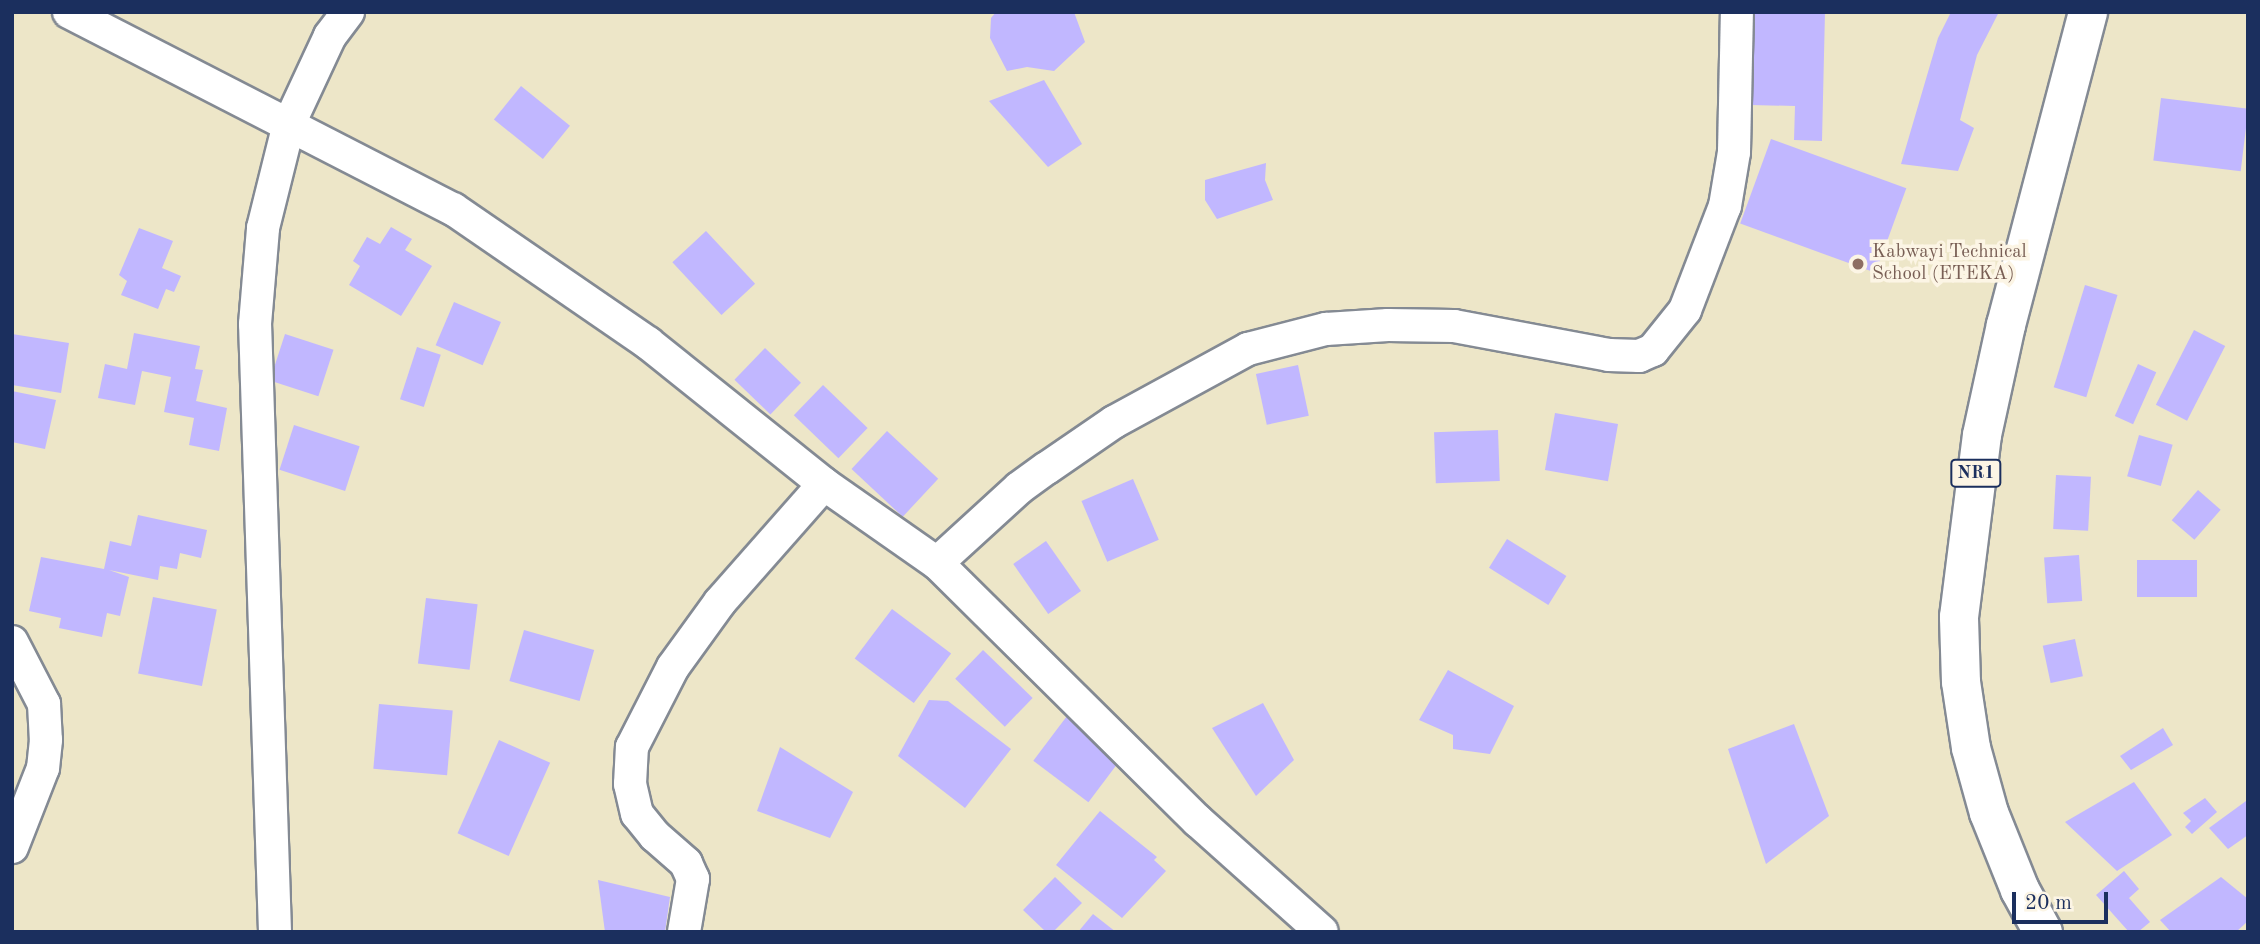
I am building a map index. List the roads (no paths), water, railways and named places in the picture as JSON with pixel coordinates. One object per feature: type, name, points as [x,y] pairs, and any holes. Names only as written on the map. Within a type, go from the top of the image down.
[{"type":"highway","name":"NR1","points":[[2043,932],[2020,890],[1989,813],[1970,748],[1961,682],[1959,617],[1982,435],[2006,325],[2088,12]]},
{"type":"street","points":[[69,12],[453,209],[648,343],[824,484],[937,563],[1198,821],[1322,932]]},
{"type":"street","points":[[275,932],[255,324],[263,228],[289,124],[330,36],[348,12]]},
{"type":"street","points":[[937,563],[1019,488],[1114,422],[1248,349],[1326,330],[1388,325],[1454,326],[1608,355],[1639,356],[1653,350],[1685,310],[1725,206],[1734,152],[1737,12]]},
{"type":"street","points":[[684,932],[693,879],[686,863],[654,836],[637,814],[630,784],[632,747],[673,667],[720,602],[824,484]]},
{"type":"street","points":[[12,642],[44,704],[46,740],[43,768],[12,846]]},
{"type":"place","name":"Kabwayi Technical School (ETEKA)","points":[[1858,264]]}]
